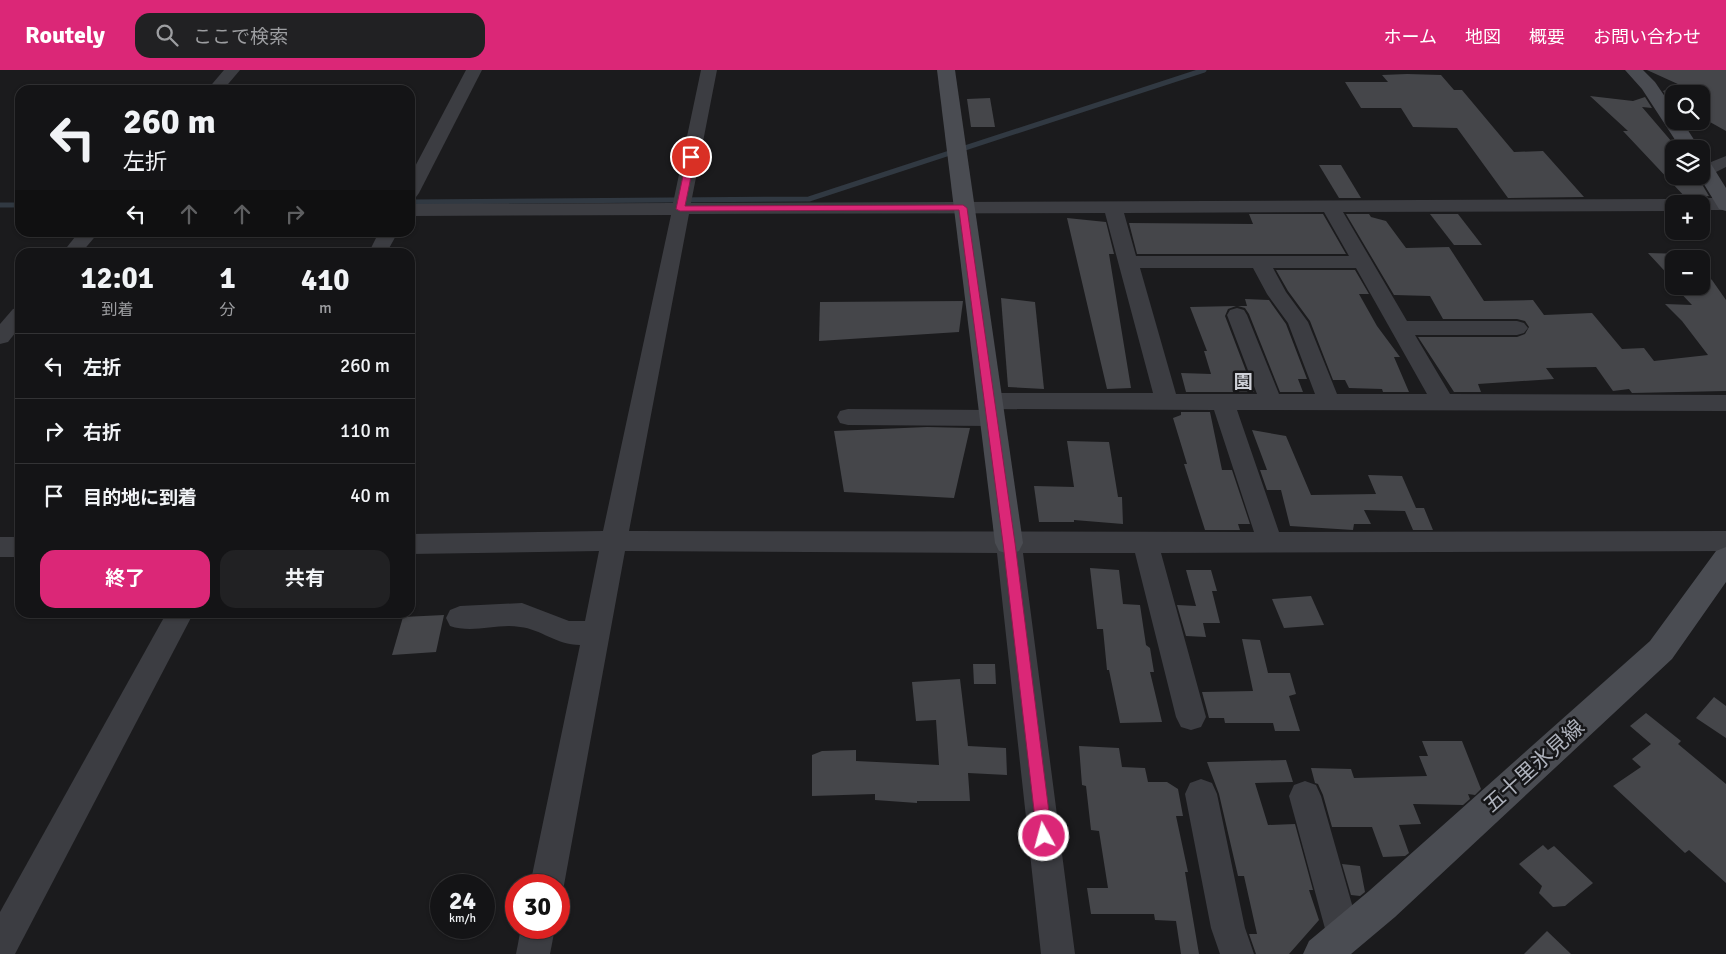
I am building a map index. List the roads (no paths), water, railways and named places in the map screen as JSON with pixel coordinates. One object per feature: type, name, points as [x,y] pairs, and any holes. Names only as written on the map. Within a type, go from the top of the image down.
[{"type":"street","points":[[219,85],[232,70]]},
{"type":"street","points":[[415,183],[474,70]]},
{"type":"street","points":[[549,874],[680,209],[710,70]]},
{"type":"street","points":[[946,70],[1009,543],[1058,954]]},
{"type":"street","points":[[1634,70],[1649,86],[1685,140]]},
{"type":"street","points":[[1710,165],[1726,161]]},
{"type":"street","points":[[1710,177],[1726,205]]},
{"type":"street","points":[[415,210],[1665,204]]},
{"type":"street","points":[[1710,204],[1726,205]]},
{"type":"street","points":[[1330,206],[1443,402]]},
{"type":"street","points":[[1113,207],[1167,402]]},
{"type":"street","points":[[76,248],[86,237]]},
{"type":"street","points":[[380,248],[386,237]]},
{"type":"street","points":[[1128,262],[1362,262]]},
{"type":"street","points":[[1260,262],[1276,294],[1298,322],[1329,402]]},
{"type":"street","points":[[1237,315],[1271,402]]},
{"type":"street","points":[[0,337],[15,320]]},
{"type":"street","points":[[1400,328],[1516,328]]},
{"type":"street","points":[[848,416],[1167,402],[1726,403]]},
{"type":"street","points":[[1223,402],[1270,542]]},
{"type":"street","points":[[415,544],[614,541],[1009,543],[1726,542]]},
{"type":"street","points":[[1145,542],[1191,716]]},
{"type":"street","points":[[0,547],[15,547]]},
{"type":"street","name":"五十里氷見線","points":[[1333,945],[1389,898],[1661,650],[1726,559]]},
{"type":"street","points":[[460,618],[522,615],[568,633],[596,633]]},
{"type":"street","points":[[0,947],[50,851],[178,618]]},
{"type":"street","points":[[1201,794],[1228,928],[1237,954]]},
{"type":"street","points":[[1305,796],[1333,945]]},
{"type":"street","points":[[533,954],[536,939]]},
{"type":"waterway","points":[[415,202],[809,199],[1204,70]]},
{"type":"waterway","points":[[0,205],[15,205]]},
{"type":"district","name":"園","points":[[1243,381]]}]
